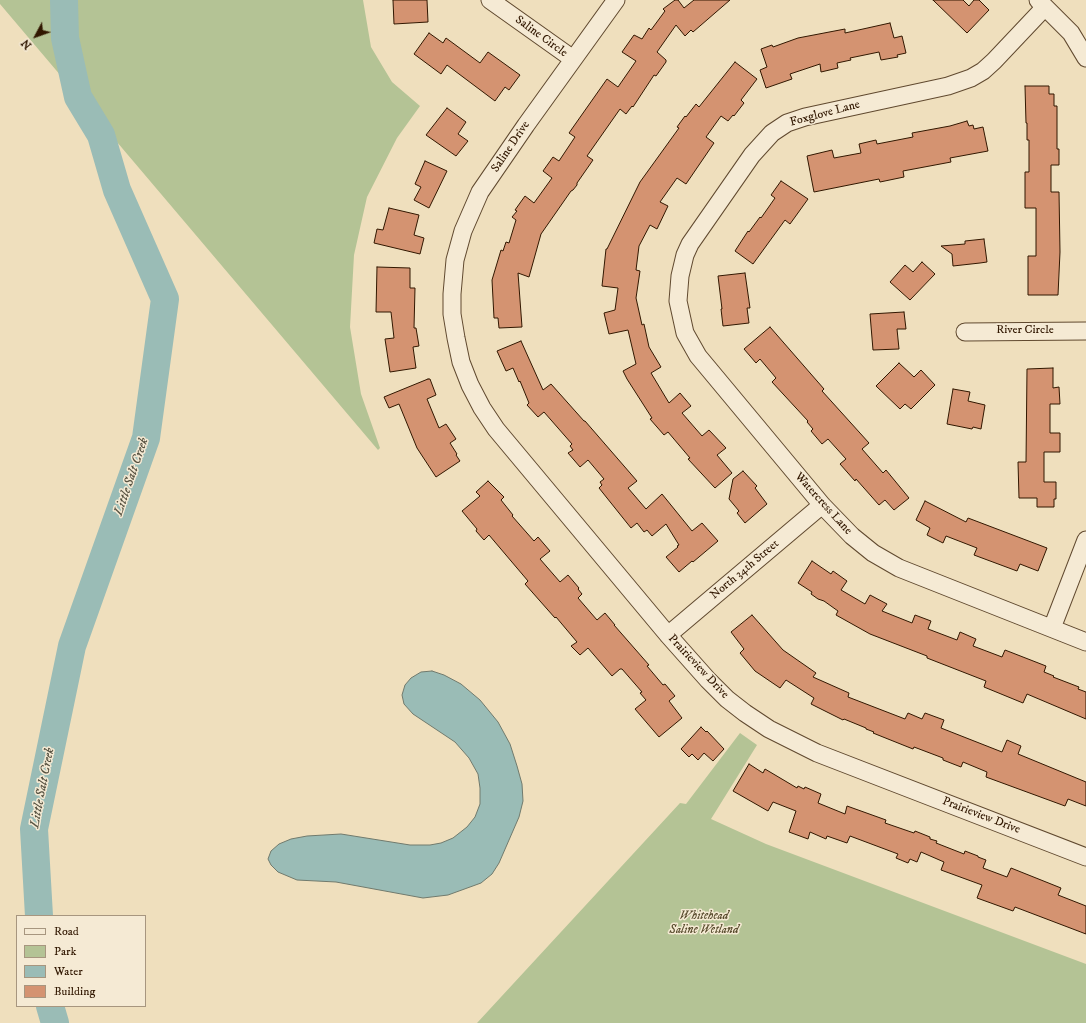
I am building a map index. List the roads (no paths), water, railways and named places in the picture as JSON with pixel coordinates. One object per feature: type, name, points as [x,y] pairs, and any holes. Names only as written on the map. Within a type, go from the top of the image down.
[{"type":"street","name":"Saline Circle","points":[[490,0],[573,60]]},
{"type":"street","name":"Saline Drive","points":[[452,314],[452,294],[457,250],[463,231],[480,192],[616,0]]},
{"type":"street","points":[[1041,4],[1071,33],[1086,58]]},
{"type":"street","name":"Foxglove Lane","points":[[678,301],[680,276],[685,255],[690,244],[752,155],[772,133],[787,123],[805,117],[948,86],[971,78],[983,71],[994,61],[1041,4]]},
{"type":"street","name":"Watercress Lane","points":[[678,301],[685,333],[698,356],[822,505],[844,529],[860,543],[899,568],[1086,642]]},
{"type":"street","name":"Prairieview Drive","points":[[452,314],[463,368],[488,419],[668,635],[727,699],[754,719],[785,738],[817,753],[1086,857]]},
{"type":"street","name":"River Circle","points":[[965,332],[1086,331]]},
{"type":"street","name":"North 34th Street","points":[[668,635],[822,505]]},
{"type":"street","points":[[1052,628],[1086,540]]},
{"type":"water","points":[[432,671],[444,675],[461,684],[480,700],[498,722],[510,744],[517,766],[522,784],[523,801],[519,817],[499,863],[492,874],[481,883],[448,895],[423,898],[336,882],[297,880],[278,872],[271,865],[268,859],[271,851],[279,844],[291,839],[307,836],[341,834],[410,845],[430,845],[441,843],[453,838],[467,827],[475,817],[480,804],[480,788],[478,774],[469,758],[455,742],[413,714],[404,704],[402,695],[405,685],[411,678],[421,672]]},
{"type":"waterway","name":"Little Salt Creek","points":[[39,915],[34,829],[72,646],[146,438],[165,299],[117,190],[101,135],[78,97],[65,38],[64,0]]},
{"type":"waterway","name":"Little Salt Creek","points":[[50,1007],[55,1023]]},
{"type":"park label","name":"Whitehead Saline Wetland","points":[[704,924]]}]
